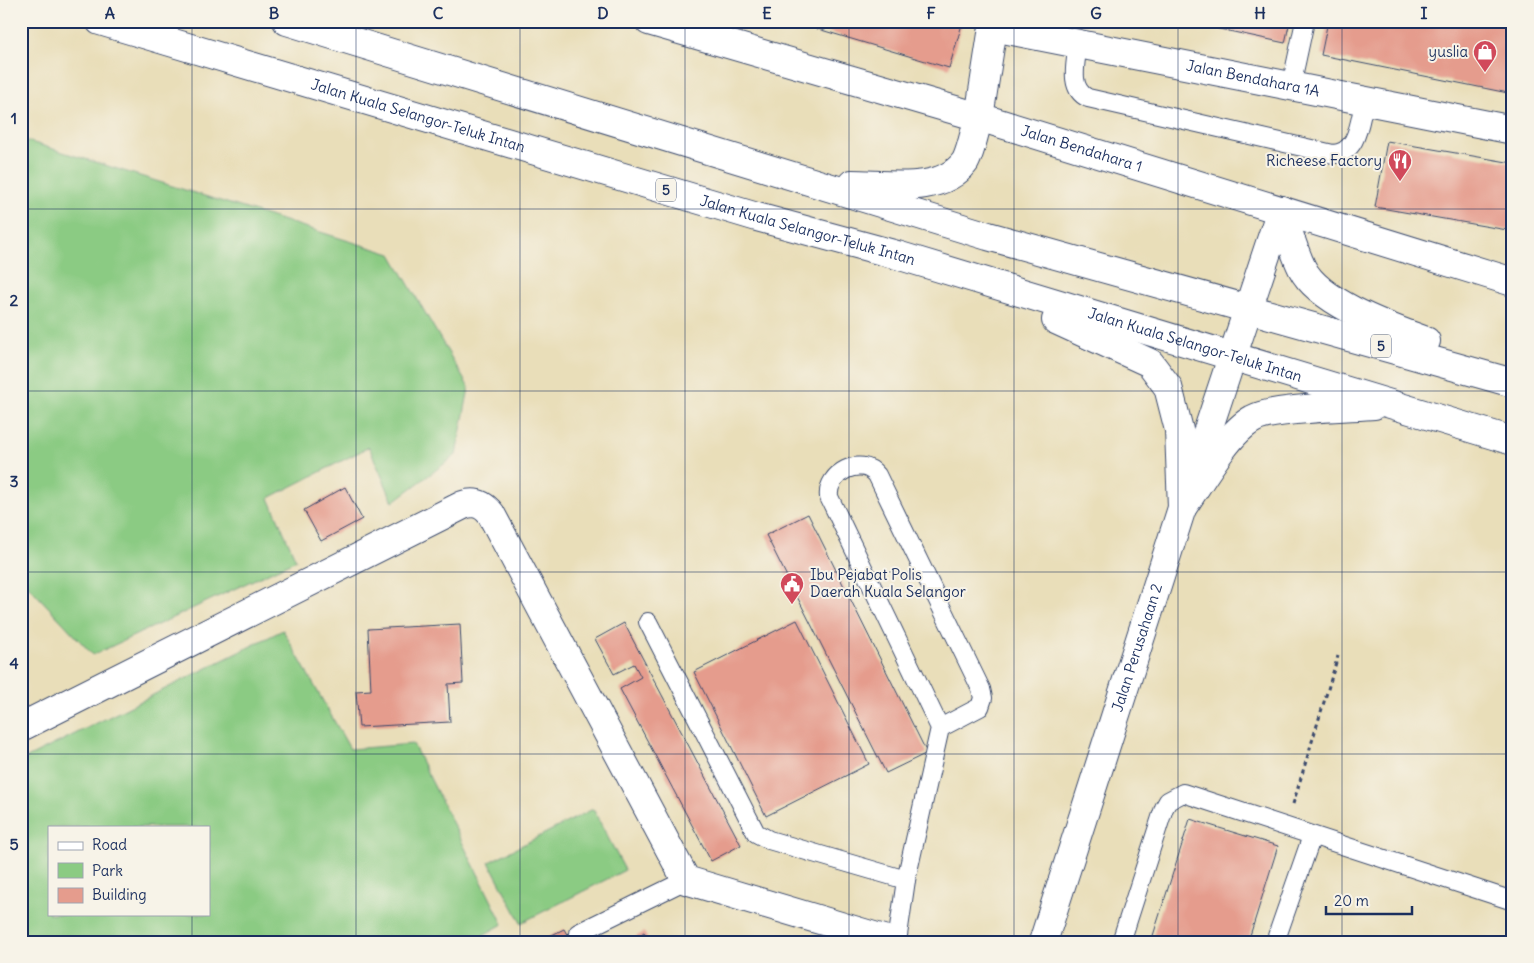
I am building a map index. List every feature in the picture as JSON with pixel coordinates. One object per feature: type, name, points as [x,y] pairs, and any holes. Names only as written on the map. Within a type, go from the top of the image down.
[{"type":"main road","name":"Jalan Kuala Selangor-Teluk Intan","points":[[100,21],[757,217],[897,255],[1513,441]]},
{"type":"main road","name":"5","points":[[287,21],[988,236],[1249,308],[1513,384]]},
{"type":"main road","name":"Jalan Bendahara 1","points":[[649,21],[979,117],[1513,282]]},
{"type":"main road","points":[[820,183],[922,185],[948,176],[965,161],[979,117],[994,24]]},
{"type":"main road","name":"Jalan Bendahara 1A","points":[[994,24],[1078,44],[1513,130]]},
{"type":"main road","points":[[1281,210],[1302,269],[1317,289],[1381,325],[1513,370]]},
{"type":"main road","name":"Jalan Perusahaan 2","points":[[1044,942],[1182,508],[1281,210]]},
{"type":"main road","points":[[897,255],[1089,334],[1150,363],[1168,387],[1179,430],[1182,508]]},
{"type":"main road","points":[[1182,508],[1233,435],[1253,418],[1274,413],[1388,403]]},
{"type":"main road","points":[[21,728],[462,505],[479,504],[491,514],[686,880],[888,941]]},
{"type":"lane","points":[[1291,86],[1305,21]]},
{"type":"lane","points":[[1078,44],[1076,88],[1081,95],[1334,154],[1342,154],[1350,149],[1354,142],[1365,100]]},
{"type":"lane","points":[[888,941],[906,880],[940,728],[829,497],[828,489],[831,480],[854,466],[863,465],[871,468],[877,475],[981,690],[983,698],[980,707],[940,728]]},
{"type":"lane","points":[[648,622],[756,833],[769,840],[906,880]]},
{"type":"lane","points":[[1121,942],[1164,808],[1168,801],[1183,793],[1513,901]]},
{"type":"lane","points":[[1275,942],[1312,836]]},
{"type":"lane","points":[[578,933],[686,880]]},
{"type":"path","points":[[1286,827],[1338,656]]},
{"type":"green space","points":[[21,139],[391,254],[469,388],[456,455],[393,502],[369,447],[269,498],[296,560],[93,655],[21,578]]},
{"type":"green space","points":[[283,630],[350,749],[413,744],[503,924],[478,938],[480,942],[21,942],[21,761]]},
{"type":"green space","points":[[593,809],[625,870],[521,923],[489,862]]},
{"type":"building","points":[[791,21],[963,21],[949,68]]},
{"type":"building","points":[[1182,21],[1290,21],[1285,43]]},
{"type":"building","points":[[1328,21],[1513,21],[1513,94],[1321,55]]},
{"type":"building","points":[[1387,141],[1513,163],[1513,231],[1375,207]]},
{"type":"building","points":[[345,487],[362,519],[321,541],[304,510]]},
{"type":"building","points":[[808,514],[927,753],[886,773],[766,535]]},
{"type":"building","points":[[797,620],[869,764],[766,816],[694,672]]},
{"type":"building","points":[[624,623],[741,845],[711,861],[620,689],[641,677],[634,664],[614,674],[595,639]]},
{"type":"building","points":[[460,624],[463,683],[448,684],[450,722],[359,727],[356,691],[371,690],[368,629]]},
{"type":"building","points":[[1190,819],[1278,846],[1248,942],[1151,942]]},
{"type":"building","points":[[564,929],[571,942],[538,942]]},
{"type":"building","points":[[644,932],[649,942],[626,942]]},
{"type":"place","name":"yuslia","points":[[1485,73]]},
{"type":"place","name":"Richeese Factory","points":[[1400,182]]},
{"type":"place","name":"Ibu Pejabat Polis Daerah Kuala Selangor","points":[[792,605]]}]
